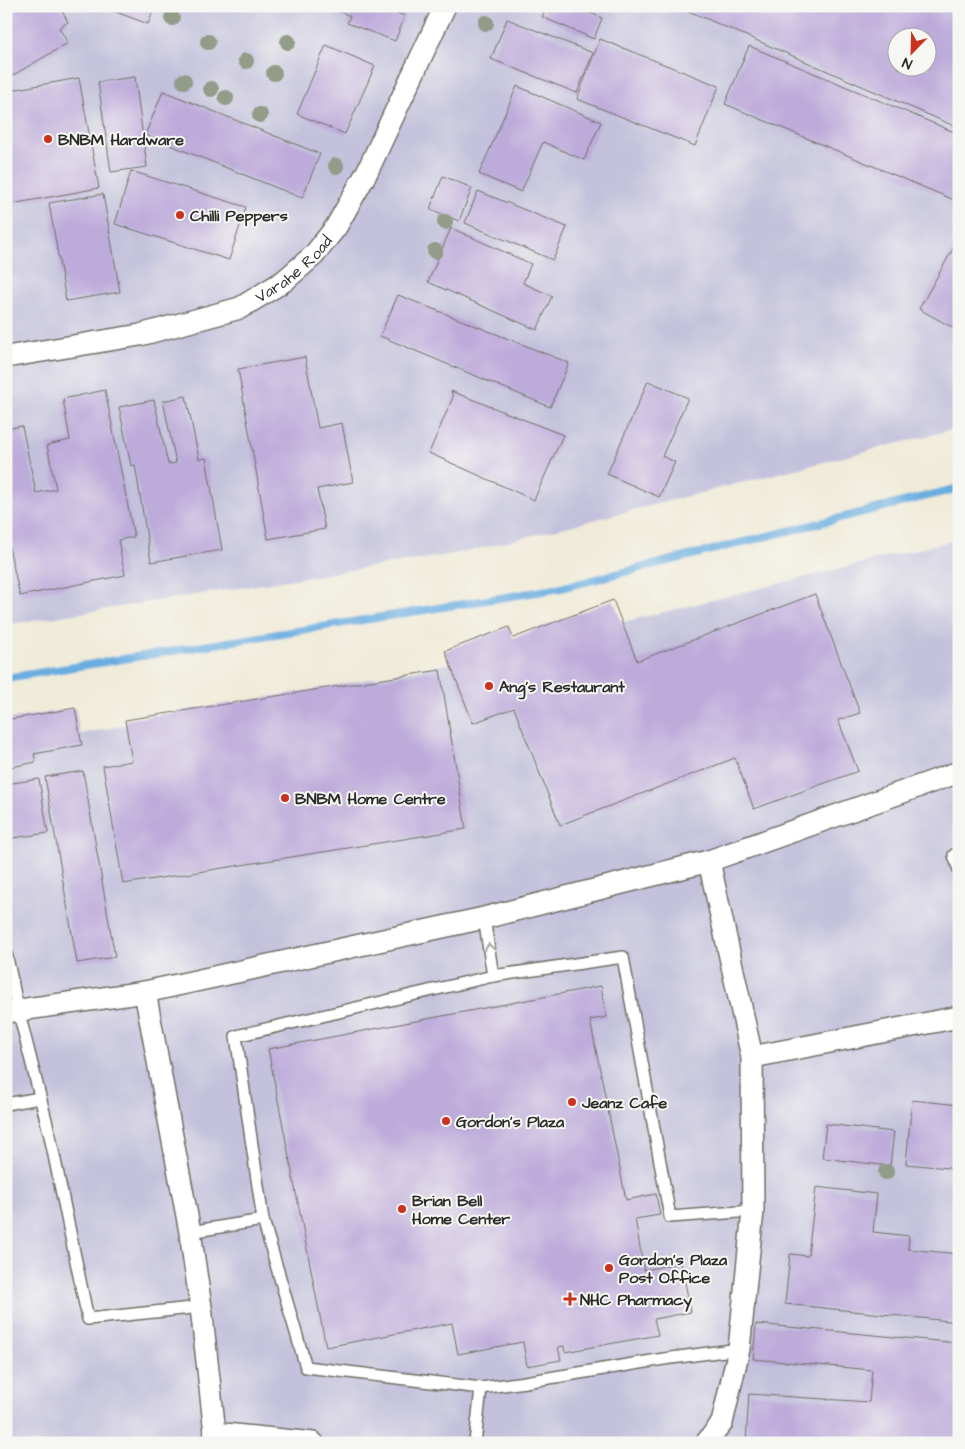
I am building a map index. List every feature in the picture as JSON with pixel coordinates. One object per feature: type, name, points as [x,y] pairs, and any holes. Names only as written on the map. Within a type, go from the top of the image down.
[{"type":"street","name":"Varahe Road","points":[[6,357],[140,335],[240,308],[284,281],[314,255],[336,227],[367,172],[445,6]]},
{"type":"street","points":[[12,1010],[145,992],[484,918],[709,861],[959,772]]},
{"type":"street","points":[[706,1443],[722,1423],[739,1350],[753,1211],[752,1057],[709,861]]},
{"type":"street","points":[[145,992],[190,1232],[201,1307],[214,1438],[313,1443]]},
{"type":"street","points":[[752,1057],[959,1017]]},
{"type":"lane","points":[[959,853],[954,855],[959,870]]},
{"type":"lane","points":[[484,918],[493,976]]},
{"type":"lane","points":[[6,953],[12,1010],[50,1136],[88,1319],[201,1307]]},
{"type":"lane","points":[[739,1350],[664,1359],[481,1388],[306,1367],[263,1220],[236,1036],[493,976],[623,957],[670,1217],[753,1211]]},
{"type":"lane","points":[[6,1104],[40,1098]]},
{"type":"lane","points":[[190,1232],[263,1220]]},
{"type":"lane","points":[[476,1443],[481,1388]]},
{"type":"shaded area","points":[[6,6],[959,6],[959,428],[466,552],[6,625]]},
{"type":"shaded area","points":[[959,539],[959,1443],[6,1443],[6,748],[478,658]]},
{"type":"building","points":[[6,6],[59,6],[68,22],[59,28],[68,43],[10,77],[6,71]]},
{"type":"building","points":[[100,6],[155,6],[148,24]]},
{"type":"building","points":[[328,6],[380,6],[405,16],[395,41],[347,23],[350,16]]},
{"type":"building","points":[[547,6],[574,6],[602,18],[594,39],[542,17]]},
{"type":"building","points":[[677,6],[959,6],[959,128]]},
{"type":"building","points":[[507,19],[593,53],[577,93],[491,59]]},
{"type":"building","points":[[600,39],[719,86],[695,146],[577,99]]},
{"type":"building","points":[[326,45],[375,66],[345,134],[297,114]]},
{"type":"building","points":[[749,46],[959,134],[959,202],[725,104]]},
{"type":"building","points":[[135,77],[147,167],[111,172],[98,82]]},
{"type":"building","name":"BNBM Hardware","points":[[79,78],[99,188],[6,205],[6,91]]},
{"type":"building","points":[[517,86],[601,122],[584,160],[543,142],[521,192],[479,174]]},
{"type":"building","points":[[163,91],[320,154],[302,198],[145,135]]},
{"type":"building","name":"Chilli Peppers","points":[[131,171],[246,207],[229,260],[115,224]]},
{"type":"building","points":[[443,176],[472,188],[459,221],[430,209]]},
{"type":"building","points":[[478,191],[567,227],[553,260],[465,223]]},
{"type":"building","points":[[103,194],[120,292],[66,301],[49,203]]},
{"type":"building","points":[[451,228],[531,264],[523,283],[552,296],[537,330],[428,282]]},
{"type":"building","points":[[959,238],[959,331],[919,309]]},
{"type":"building","points":[[398,295],[569,363],[550,407],[380,336]]},
{"type":"building","points":[[305,357],[318,428],[342,423],[353,482],[317,489],[325,529],[268,539],[238,369]]},
{"type":"building","points":[[648,381],[688,398],[662,456],[675,462],[659,497],[607,474]]},
{"type":"building","points":[[105,390],[134,537],[118,540],[125,575],[20,596],[6,534],[6,429],[22,426],[36,493],[56,489],[47,445],[70,440],[63,399]]},
{"type":"building","points":[[451,391],[563,435],[534,500],[429,453],[453,397]]},
{"type":"building","points":[[186,396],[199,459],[206,458],[222,550],[151,562],[135,465],[131,466],[119,407],[154,400],[168,464],[176,463],[163,401]]},
{"type":"building","points":[[815,594],[860,713],[838,720],[858,771],[754,809],[735,758],[560,825],[514,708],[473,723],[445,651],[509,627],[513,638],[613,600],[637,661]]},
{"type":"building","name":"BNBM Home Centre","points":[[440,670],[466,829],[123,884],[103,766],[132,761],[125,720]]},
{"type":"building","points":[[75,708],[82,745],[34,754],[36,762],[6,768],[6,720]]},
{"type":"building","points":[[83,771],[115,957],[77,963],[45,777]]},
{"type":"building","points":[[39,779],[48,833],[6,839],[6,784]]},
{"type":"building","name":"Gordon's Plaza","points":[[601,986],[607,1017],[590,1020],[626,1200],[656,1194],[660,1215],[635,1219],[644,1270],[681,1263],[691,1312],[654,1319],[658,1335],[565,1352],[564,1346],[558,1347],[561,1360],[527,1366],[523,1342],[458,1354],[452,1323],[326,1347],[268,1049]]},
{"type":"building","points":[[912,1100],[959,1105],[959,1169],[906,1164]]},
{"type":"building","points":[[826,1124],[894,1132],[890,1166],[822,1158]]},
{"type":"building","points":[[816,1187],[877,1194],[873,1232],[909,1236],[908,1249],[959,1254],[959,1322],[785,1304],[790,1254],[808,1256]]},
{"type":"building","points":[[756,1324],[959,1343],[959,1443],[746,1443],[749,1394],[869,1402],[872,1370],[753,1359]]},
{"type":"waterway","points":[[6,678],[561,588],[959,488]]},
{"type":"place","name":"BNBM Hardware","points":[[48,139]]},
{"type":"place","name":"Chilli Peppers","points":[[180,215]]},
{"type":"place","name":"Ang's Restaurant","points":[[489,686]]},
{"type":"place","name":"BNBM Home Centre","points":[[285,798]]},
{"type":"place","name":"Jeanz Cafe","points":[[572,1102]]},
{"type":"place","name":"Gordon's Plaza","points":[[446,1121]]},
{"type":"place","name":"Brian Bell Home Center","points":[[402,1209]]},
{"type":"place","name":"Gordon's Plaza Post Office","points":[[609,1268]]},
{"type":"place","name":"NHC Pharmacy","points":[[570,1299]]}]
